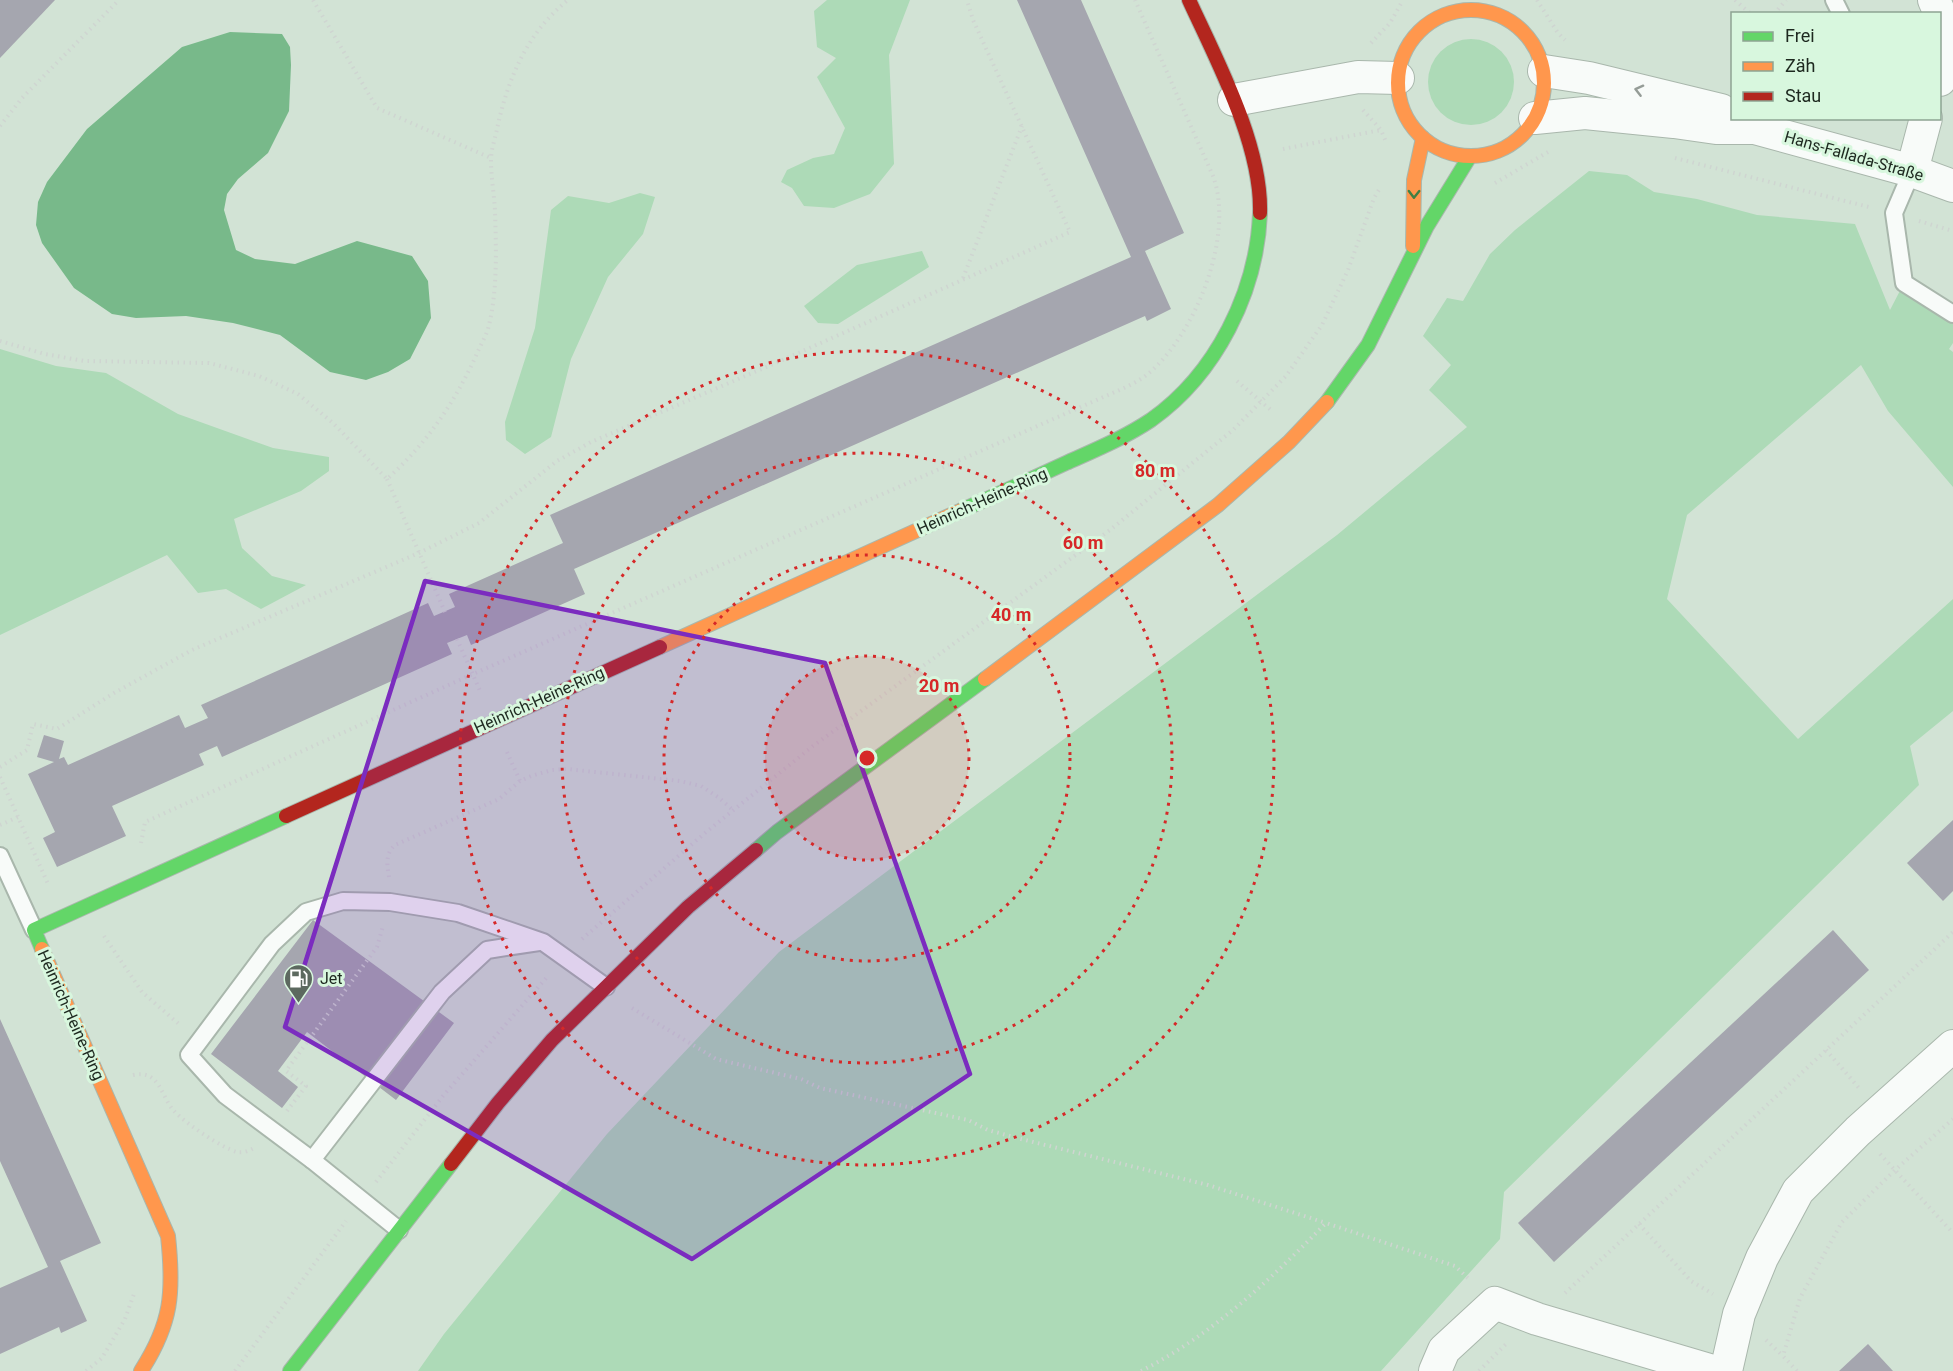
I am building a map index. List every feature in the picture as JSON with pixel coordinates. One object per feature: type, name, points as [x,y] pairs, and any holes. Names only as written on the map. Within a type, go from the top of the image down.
[{"type":"main road","name":"Heinrich-Heine-Ring","points":[[141,1371],[156,1350],[170,1311],[173,1273],[168,1236],[34,930],[1120,439],[1154,418],[1170,405],[1211,359],[1225,337],[1245,293],[1260,230],[1260,192],[1252,157],[1233,100],[1189,0]]},
{"type":"main road","points":[[1496,0],[1498,14]]},
{"type":"main road","points":[[1426,25],[1430,9]]},
{"type":"main road","points":[[1473,9],[1498,14],[1529,36],[1539,53],[1544,71],[1543,96],[1535,118],[1524,134],[1508,146],[1490,153],[1470,156],[1453,154],[1423,138],[1412,126],[1404,111],[1399,94],[1398,78],[1402,57],[1412,40],[1426,25],[1448,13],[1473,9]]},
{"type":"main road","points":[[1413,251],[1414,180],[1423,138]]},
{"type":"main road","points":[[290,1371],[498,1103],[552,1040],[687,907],[777,832],[1193,525],[1299,434],[1328,401],[1367,346],[1393,298],[1413,251],[1445,193],[1470,156]]},
{"type":"street","points":[[1941,16],[1953,49]]},
{"type":"street","points":[[1941,78],[1953,59]]},
{"type":"street","name":"Hans-Fallada-Straße","points":[[1544,71],[1609,83],[1721,110],[1731,116]]},
{"type":"street","points":[[1233,100],[1358,76],[1398,78]]},
{"type":"street","name":"Hans-Fallada-Straße","points":[[1535,118],[1585,113],[1716,128],[1741,121],[1912,171],[1953,186]]},
{"type":"street","points":[[1912,171],[1925,120]]},
{"type":"street","points":[[1726,1371],[1739,1314],[1762,1258],[1798,1191],[1858,1131],[1953,1046]]},
{"type":"street","points":[[1436,1371],[1444,1350],[1495,1303],[1537,1319],[1713,1371]]},
{"type":"lane","points":[[1912,171],[1894,213],[1904,283],[1953,314]]},
{"type":"lane","points":[[0,856],[34,930]]},
{"type":"lane","points":[[399,1230],[312,1160],[225,1095],[189,1055],[272,944],[306,912],[343,901],[390,902],[458,913],[543,942],[606,987]]},
{"type":"lane","points":[[312,1160],[442,992],[479,957],[487,950],[543,942]]},
{"type":"path","points":[[0,126],[22,98],[119,0]]},
{"type":"path","points":[[313,0],[377,108],[491,158]]},
{"type":"path","points":[[387,479],[411,457],[434,429],[454,399],[488,330],[494,297],[495,261],[495,210],[491,158],[504,99],[526,46],[554,11],[568,0]]},
{"type":"path","points":[[0,767],[27,750],[33,724],[57,729],[114,693],[192,650],[419,553],[479,523],[557,461],[591,442],[1070,231],[973,20],[967,0]]},
{"type":"path","points":[[138,847],[142,841],[145,822],[473,674],[1108,395],[1148,374],[1165,357],[1198,302],[1217,246],[1220,212],[1218,190],[1213,176],[1135,0]]},
{"type":"path","points":[[1537,0],[1558,33],[1570,45]]},
{"type":"path","points":[[1735,0],[1749,12]]},
{"type":"path","points":[[1776,12],[1786,0]]},
{"type":"path","points":[[963,279],[1022,126]]},
{"type":"path","points":[[1213,176],[1252,157],[1272,151],[1381,130]]},
{"type":"path","points":[[1673,158],[1894,213],[1953,231]]},
{"type":"path","points":[[0,341],[45,354],[84,361],[209,363],[260,376],[298,394],[333,423],[387,479],[445,612]]},
{"type":"path","points":[[458,639],[493,721]]},
{"type":"path","points":[[0,777],[51,890],[22,903]]},
{"type":"path","points":[[0,825],[18,817]]},
{"type":"path","points":[[80,908],[99,928],[142,992],[199,1042]]},
{"type":"path","points":[[1479,1371],[1508,1341],[1537,1319],[1953,932]]},
{"type":"path","points":[[631,1008],[716,1059],[801,1078],[820,1088],[968,1120],[988,1130],[1021,1139],[1208,1185],[1455,1266],[1495,1303]]},
{"type":"path","points":[[102,1087],[136,1074],[148,1075],[158,1082],[174,1111],[221,1146],[239,1153],[248,1152],[257,1146],[272,1130]]},
{"type":"path","points":[[1797,1371],[1783,1356],[1800,1298],[1842,1222],[1895,1170],[1953,1119]]},
{"type":"path","points":[[1858,1131],[1953,1233]]},
{"type":"path","points":[[1141,1371],[1164,1359],[1213,1326],[1298,1252],[1326,1223]]},
{"type":"path","points":[[86,1371],[102,1358],[125,1319],[137,1288]]},
{"type":"highlighted area","points":[[425,581],[825,663],[970,1074],[692,1259],[285,1027]]},
{"type":"shaded area","points":[[827,0],[910,0],[889,55],[894,164],[870,194],[834,208],[804,206],[792,188],[781,182],[787,170],[813,158],[834,154],[845,128],[817,77],[836,58],[817,47],[814,11]]},
{"type":"shaded area","points":[[230,32],[282,34],[290,47],[291,65],[289,111],[268,153],[238,179],[227,194],[224,210],[236,250],[255,259],[295,264],[357,241],[412,256],[428,281],[431,318],[410,359],[388,372],[366,380],[330,372],[280,335],[233,323],[186,316],[136,318],[112,314],[74,288],[42,243],[36,225],[38,202],[47,182],[87,129],[182,47]]},
{"type":"shaded area","points":[[1471,39],[1495,46],[1507,58],[1514,82],[1507,106],[1495,118],[1471,125],[1447,118],[1435,106],[1428,82],[1435,58],[1447,46]]},
{"type":"shaded area","points":[[1589,171],[1627,175],[1654,192],[1697,199],[1757,215],[1855,224],[1890,310],[1904,283],[1953,314],[1953,343],[1949,349],[1953,352],[1953,487],[1888,411],[1861,365],[1687,515],[1667,599],[1798,739],[1953,599],[1953,711],[1910,746],[1919,785],[1504,1192],[1500,1239],[1381,1371],[418,1371],[444,1334],[607,1134],[779,952],[1337,535],[1467,427],[1429,390],[1451,365],[1423,336],[1447,298],[1463,301],[1490,254],[1515,230]]},
{"type":"shaded area","points":[[640,193],[655,197],[643,234],[608,277],[571,359],[551,437],[525,454],[506,440],[505,422],[535,328],[551,210],[568,196],[609,203]]},
{"type":"shaded area","points":[[922,251],[929,267],[838,324],[818,323],[804,306],[857,265]]},
{"type":"shaded area","points":[[0,349],[56,366],[106,373],[178,414],[273,448],[329,457],[329,471],[301,491],[234,519],[242,548],[272,576],[306,585],[261,609],[226,589],[198,593],[167,555],[0,635]]},
{"type":"building","points":[[0,0],[55,0],[0,58]]},
{"type":"building","points":[[1017,0],[1081,0],[1184,233],[1145,251],[1171,309],[1147,321],[1145,316],[574,569],[585,594],[471,645],[467,635],[447,643],[452,654],[222,757],[217,746],[199,754],[204,765],[112,806],[126,836],[57,867],[43,838],[55,832],[28,774],[54,762],[37,757],[44,735],[64,741],[59,759],[64,757],[68,765],[179,715],[185,728],[208,718],[201,705],[428,603],[434,616],[455,607],[449,594],[563,543],[550,515],[1131,257]]},
{"type":"building","points":[[1953,820],[1953,891],[1943,901],[1907,863]]},
{"type":"building","points":[[313,920],[454,1023],[396,1100],[307,1032],[278,1071],[298,1087],[282,1108],[211,1054]]},
{"type":"building","points":[[1833,930],[1869,970],[1554,1262],[1518,1223]]},
{"type":"building","points":[[0,1019],[101,1243],[60,1261],[87,1321],[61,1333],[59,1327],[0,1354],[0,1288],[48,1267],[0,1161]]},
{"type":"building","points":[[1868,1344],[1893,1371],[1839,1371]]},
{"type":"traffic: fast","points":[[1327,402],[1368,345],[1427,226],[1470,156]]},
{"type":"traffic: fast","points":[[962,510],[1120,438],[1151,420],[1174,401],[1195,379],[1229,329],[1251,272],[1260,213]]},
{"type":"traffic: fast","points":[[756,850],[777,832],[985,679]]},
{"type":"traffic: fast","points":[[42,949],[34,930],[286,816]]},
{"type":"traffic: fast","points":[[290,1371],[451,1164]]},
{"type":"traffic: slow","points":[[1471,10],[1485,11],[1499,16],[1512,22],[1523,31],[1532,42],[1538,55],[1543,69],[1544,83],[1543,97],[1538,111],[1532,124],[1523,135],[1512,144],[1499,150],[1485,155],[1471,156],[1457,155],[1443,150],[1430,144],[1419,135],[1410,124],[1404,111],[1399,97],[1398,83],[1399,69],[1404,55],[1410,42],[1419,31],[1430,22],[1443,16],[1457,11],[1471,10]]},
{"type":"traffic: slow","points":[[1413,246],[1414,180],[1423,138]]},
{"type":"traffic: slow","points":[[985,679],[1218,505],[1289,442],[1327,402]]},
{"type":"traffic: slow","points":[[660,647],[962,510]]},
{"type":"traffic: slow","points":[[42,949],[168,1236],[171,1274],[165,1322],[141,1371]]},
{"type":"traffic: jam","points":[[1189,0],[1224,76],[1246,132],[1259,187],[1260,213]]},
{"type":"traffic: jam","points":[[286,816],[660,647]]},
{"type":"traffic: jam","points":[[451,1164],[498,1103],[552,1040],[688,907],[756,850]]},
{"type":"place","name":"Jet","points":[[299,1004]]}]
